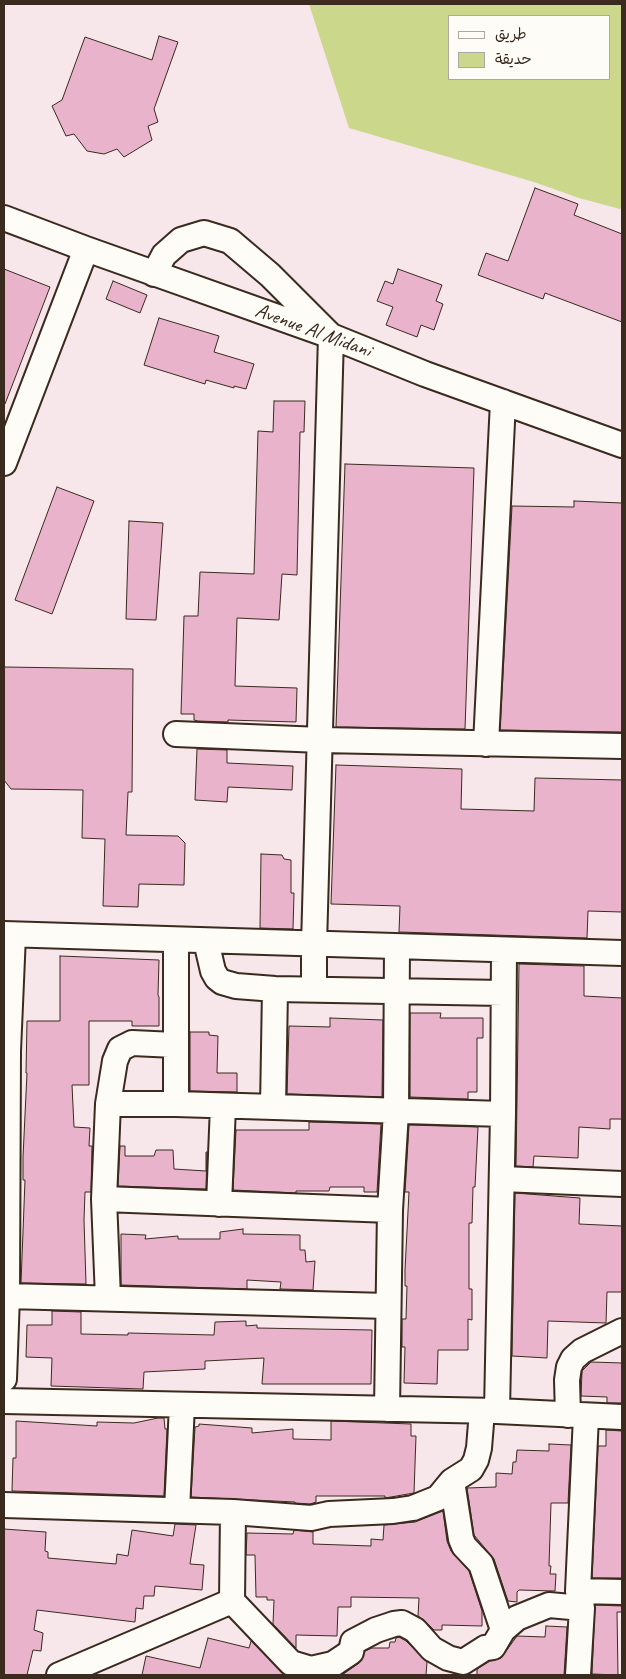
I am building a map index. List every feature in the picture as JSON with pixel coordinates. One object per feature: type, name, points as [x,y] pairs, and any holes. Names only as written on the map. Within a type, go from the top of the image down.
[{"type":"street","name":"Avenue Al Midani","points":[[4,218],[154,274],[331,336],[425,374],[622,445]]},
{"type":"street","points":[[154,274],[164,255],[181,240],[204,233],[230,241],[270,275],[331,336],[314,989]]},
{"type":"street","points":[[4,463],[9,437],[86,249]]},
{"type":"street","points":[[486,744],[503,402]]},
{"type":"street","points":[[176,734],[321,740],[622,746]]},
{"type":"street","points":[[4,1379],[8,1296],[5,1143],[8,934],[314,945],[622,953]]},
{"type":"street","points":[[176,940],[176,1104]]},
{"type":"street","points":[[206,941],[213,971],[217,978],[222,982],[236,986],[275,989],[503,992]]},
{"type":"street","points":[[387,1409],[390,1210],[396,1112],[396,947]]},
{"type":"street","points":[[4,1505],[233,1512],[311,1518],[329,1514],[393,1511],[413,1508],[438,1498],[452,1481],[471,1469],[480,1448],[489,1411],[502,1178],[504,950]]},
{"type":"street","points":[[273,1107],[275,989]]},
{"type":"street","points":[[108,1298],[104,1199],[108,1104],[115,1061],[120,1049],[132,1043],[175,1045]]},
{"type":"street","points":[[108,1104],[176,1104],[503,1114]]},
{"type":"street","points":[[219,1204],[223,1106]]},
{"type":"street","points":[[502,1178],[622,1184]]},
{"type":"street","points":[[104,1199],[390,1210]]},
{"type":"street","points":[[8,1296],[388,1306]]},
{"type":"street","points":[[578,1675],[580,1599],[577,1416],[567,1380],[569,1367],[573,1359],[582,1351],[622,1331]]},
{"type":"street","points":[[4,1401],[489,1411],[622,1417]]},
{"type":"street","points":[[177,1510],[182,1405]]},
{"type":"street","points":[[452,1481],[461,1538],[464,1546],[476,1556],[481,1564],[503,1630]]},
{"type":"street","points":[[233,1512],[232,1602],[292,1669],[312,1669],[333,1664],[351,1652],[353,1642],[376,1630],[402,1623],[415,1630],[432,1649],[448,1658],[463,1662],[485,1648],[493,1647],[503,1630],[517,1618],[549,1605],[622,1592]]},
{"type":"street","points":[[59,1675],[232,1602]]},
{"type":"green space","points":[[309,4],[622,4],[622,207],[620,209],[579,198],[534,182],[349,128]]},
{"type":"building","points":[[159,36],[178,42],[154,109],[158,122],[148,126],[152,140],[124,157],[117,149],[104,154],[87,151],[74,134],[66,136],[52,106],[62,100],[85,37],[152,60]]},
{"type":"building","points":[[535,188],[578,204],[574,215],[622,234],[622,322],[545,293],[543,299],[478,275],[486,253],[508,261]]},
{"type":"building","points":[[4,269],[50,287],[5,404],[4,404]]},
{"type":"building","points":[[398,269],[442,285],[436,301],[443,304],[434,330],[421,325],[417,337],[386,325],[393,307],[377,301],[385,281],[393,284]]},
{"type":"building","points":[[113,281],[147,295],[140,313],[106,299]]},
{"type":"building","points":[[159,318],[219,336],[214,352],[254,364],[246,389],[234,386],[234,388],[206,380],[205,384],[144,365]]},
{"type":"building","points":[[274,401],[305,401],[304,432],[300,432],[297,575],[282,574],[279,620],[237,618],[235,686],[297,688],[296,722],[198,721],[194,720],[194,714],[181,714],[184,616],[198,616],[200,572],[254,574],[258,431],[273,432]]},
{"type":"building","points":[[345,464],[474,468],[465,729],[336,727]]},
{"type":"building","points":[[57,487],[94,501],[52,614],[15,600]]},
{"type":"building","points":[[574,501],[622,503],[622,732],[500,730],[512,506],[574,507]]},
{"type":"building","points":[[129,521],[163,523],[156,620],[126,619]]},
{"type":"building","points":[[4,667],[133,669],[132,792],[128,792],[126,835],[178,836],[185,843],[184,885],[139,884],[138,907],[103,906],[105,839],[82,838],[83,790],[11,789],[4,780]]},
{"type":"building","points":[[197,749],[227,750],[227,763],[293,766],[292,790],[228,787],[227,802],[195,800]]},
{"type":"building","points":[[336,765],[462,769],[461,809],[534,811],[535,778],[622,780],[622,912],[588,911],[587,938],[399,932],[400,906],[331,904]]},
{"type":"building","points":[[261,854],[282,855],[284,859],[291,860],[291,893],[294,893],[293,929],[260,928]]},
{"type":"building","points":[[60,956],[159,960],[159,1026],[132,1026],[132,1021],[89,1021],[89,1085],[72,1085],[74,1127],[90,1128],[89,1146],[92,1146],[91,1192],[85,1192],[86,1284],[21,1283],[25,1180],[23,1180],[23,1157],[27,1073],[27,1021],[60,1021]]},
{"type":"building","points":[[519,964],[584,966],[584,996],[622,998],[622,1119],[610,1119],[610,1129],[579,1127],[578,1158],[534,1156],[533,1167],[516,1166]]},
{"type":"building","points":[[410,1013],[441,1013],[440,1018],[483,1018],[483,1038],[477,1038],[477,1092],[468,1092],[468,1099],[410,1097]]},
{"type":"building","points":[[330,1018],[383,1020],[382,1097],[287,1094],[289,1026],[330,1027]]},
{"type":"building","points":[[190,1032],[209,1032],[209,1035],[218,1036],[217,1073],[237,1073],[237,1092],[190,1091]]},
{"type":"building","points":[[309,1122],[381,1124],[377,1192],[364,1192],[364,1187],[330,1187],[329,1191],[296,1191],[296,1193],[233,1190],[236,1130],[309,1130]]},
{"type":"building","points":[[409,1125],[478,1127],[472,1223],[469,1223],[469,1289],[472,1289],[472,1320],[468,1319],[468,1350],[438,1350],[437,1384],[404,1383],[405,1347],[402,1347],[402,1319],[406,1319],[407,1286],[405,1286],[405,1270],[409,1192],[405,1192]]},
{"type":"building","points":[[120,1146],[125,1146],[125,1156],[154,1156],[156,1150],[173,1150],[174,1169],[206,1171],[207,1152],[206,1189],[118,1186]]},
{"type":"building","points":[[515,1193],[580,1198],[579,1224],[622,1226],[622,1292],[607,1292],[606,1323],[548,1321],[547,1358],[512,1356]]},
{"type":"building","points":[[243,1229],[243,1234],[300,1235],[300,1250],[305,1250],[306,1262],[315,1261],[313,1290],[280,1289],[281,1282],[247,1280],[247,1289],[121,1285],[121,1234],[146,1235],[145,1239],[178,1236],[178,1239],[220,1239],[220,1232]]},
{"type":"building","points":[[52,1311],[81,1312],[81,1334],[214,1335],[215,1322],[246,1321],[246,1326],[257,1325],[257,1328],[372,1330],[371,1384],[262,1384],[264,1358],[205,1361],[205,1369],[144,1372],[143,1389],[51,1386],[52,1358],[26,1357],[27,1325],[52,1325]]},
{"type":"building","points":[[591,1362],[622,1363],[622,1403],[607,1403],[607,1397],[581,1396],[582,1371]]},
{"type":"building","points":[[164,1418],[165,1429],[167,1429],[164,1496],[12,1491],[13,1458],[16,1458],[16,1421],[97,1426],[97,1422],[134,1423]]},
{"type":"building","points":[[331,1421],[411,1424],[411,1436],[416,1436],[414,1493],[385,1498],[385,1496],[316,1496],[316,1502],[310,1504],[191,1497],[195,1427],[199,1426],[199,1424],[252,1428],[252,1433],[293,1429],[293,1439],[331,1440]]},
{"type":"building","points":[[606,1430],[622,1431],[622,1578],[592,1578],[598,1446],[606,1446]]},
{"type":"building","points":[[549,1444],[571,1445],[568,1503],[551,1503],[549,1566],[551,1566],[550,1574],[556,1574],[555,1591],[519,1590],[517,1592],[517,1602],[508,1601],[494,1559],[474,1535],[467,1488],[496,1487],[496,1473],[512,1474],[517,1450],[549,1451]]},
{"type":"building","points":[[443,1511],[447,1541],[451,1551],[469,1571],[482,1611],[482,1626],[442,1625],[442,1630],[434,1630],[418,1616],[419,1598],[351,1597],[351,1607],[338,1607],[337,1636],[296,1635],[296,1648],[273,1624],[274,1600],[267,1600],[267,1597],[256,1597],[255,1555],[246,1555],[247,1533],[293,1534],[294,1530],[313,1532],[313,1544],[371,1546],[371,1539],[383,1540],[384,1525],[415,1522]]},
{"type":"building","points":[[175,1524],[196,1525],[190,1564],[204,1565],[202,1590],[155,1586],[154,1596],[144,1596],[143,1609],[136,1608],[135,1622],[37,1610],[34,1630],[43,1633],[41,1651],[33,1650],[27,1675],[4,1675],[4,1529],[46,1532],[45,1551],[48,1552],[48,1558],[116,1564],[117,1554],[128,1556],[132,1530],[173,1536]]},
{"type":"building","points":[[595,1605],[622,1606],[622,1612],[617,1612],[618,1675],[592,1674]]},
{"type":"building","points":[[546,1626],[567,1627],[564,1675],[477,1675],[477,1669],[490,1661],[501,1658],[517,1636],[545,1637]]},
{"type":"building","points":[[399,1637],[406,1641],[427,1662],[426,1675],[342,1675],[359,1663],[365,1651],[372,1648],[389,1648],[390,1642],[395,1642],[396,1638]]},
{"type":"building","points":[[208,1638],[249,1648],[251,1641],[285,1675],[142,1675],[146,1656],[200,1668]]}]
